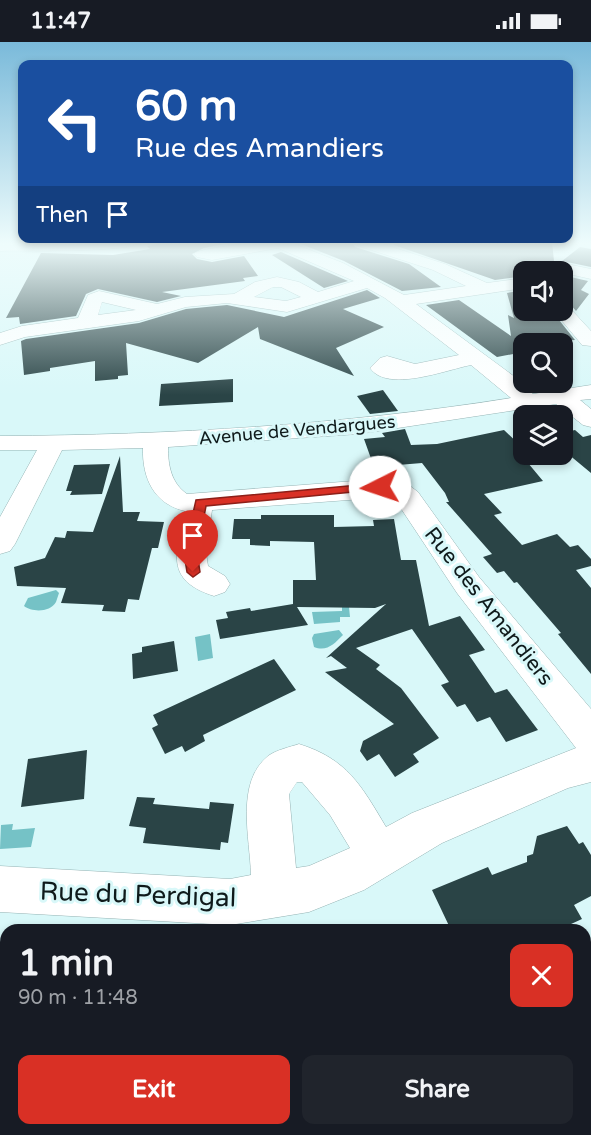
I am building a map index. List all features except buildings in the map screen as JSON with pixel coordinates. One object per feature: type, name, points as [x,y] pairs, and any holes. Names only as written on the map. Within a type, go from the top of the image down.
[{"type":"street","points":[[238,300],[249,293]]},
{"type":"street","points":[[307,293],[316,298]]},
{"type":"street","points":[[0,339],[22,332],[157,310],[185,302],[228,298],[286,306],[333,293]]},
{"type":"street","points":[[387,293],[510,385],[528,402]]},
{"type":"street","points":[[400,301],[457,293]]},
{"type":"street","points":[[572,321],[589,341]]},
{"type":"street","points":[[414,371],[474,358]]},
{"type":"street","name":"Avenue de Vendargues","points":[[0,443],[157,440],[359,427],[591,392]]},
{"type":"street","points":[[561,397],[591,420]]},
{"type":"street","name":"Rue des Amandiers","points":[[157,440],[154,452],[156,466],[173,497],[185,503],[380,487],[397,489],[408,498],[461,576],[503,630],[591,737]]},
{"type":"street","points":[[0,544],[53,443]]},
{"type":"street","points":[[200,502],[191,553],[193,572],[213,584]]},
{"type":"street","name":"Rue du Perdigal","points":[[0,889],[230,902],[309,889],[348,874],[427,828],[564,770],[591,763]]},
{"type":"street","points":[[275,894],[268,790],[276,774],[288,765],[303,764],[317,767],[329,777],[378,856]]},
{"type":"water","points":[[56,590],[59,593],[56,602],[45,610],[24,606],[28,598]]},
{"type":"water","points":[[342,607],[349,607],[350,617],[340,617],[340,622],[314,624],[312,612],[342,611]]},
{"type":"water","points":[[339,630],[343,635],[333,644],[327,648],[314,647],[312,638],[314,634]]},
{"type":"water","points":[[210,634],[213,658],[198,661],[195,637]]},
{"type":"water","points":[[13,824],[12,830],[35,828],[31,847],[0,849],[1,825]]},
{"type":"route","points":[[193,572],[191,553],[200,502],[380,487]]}]
